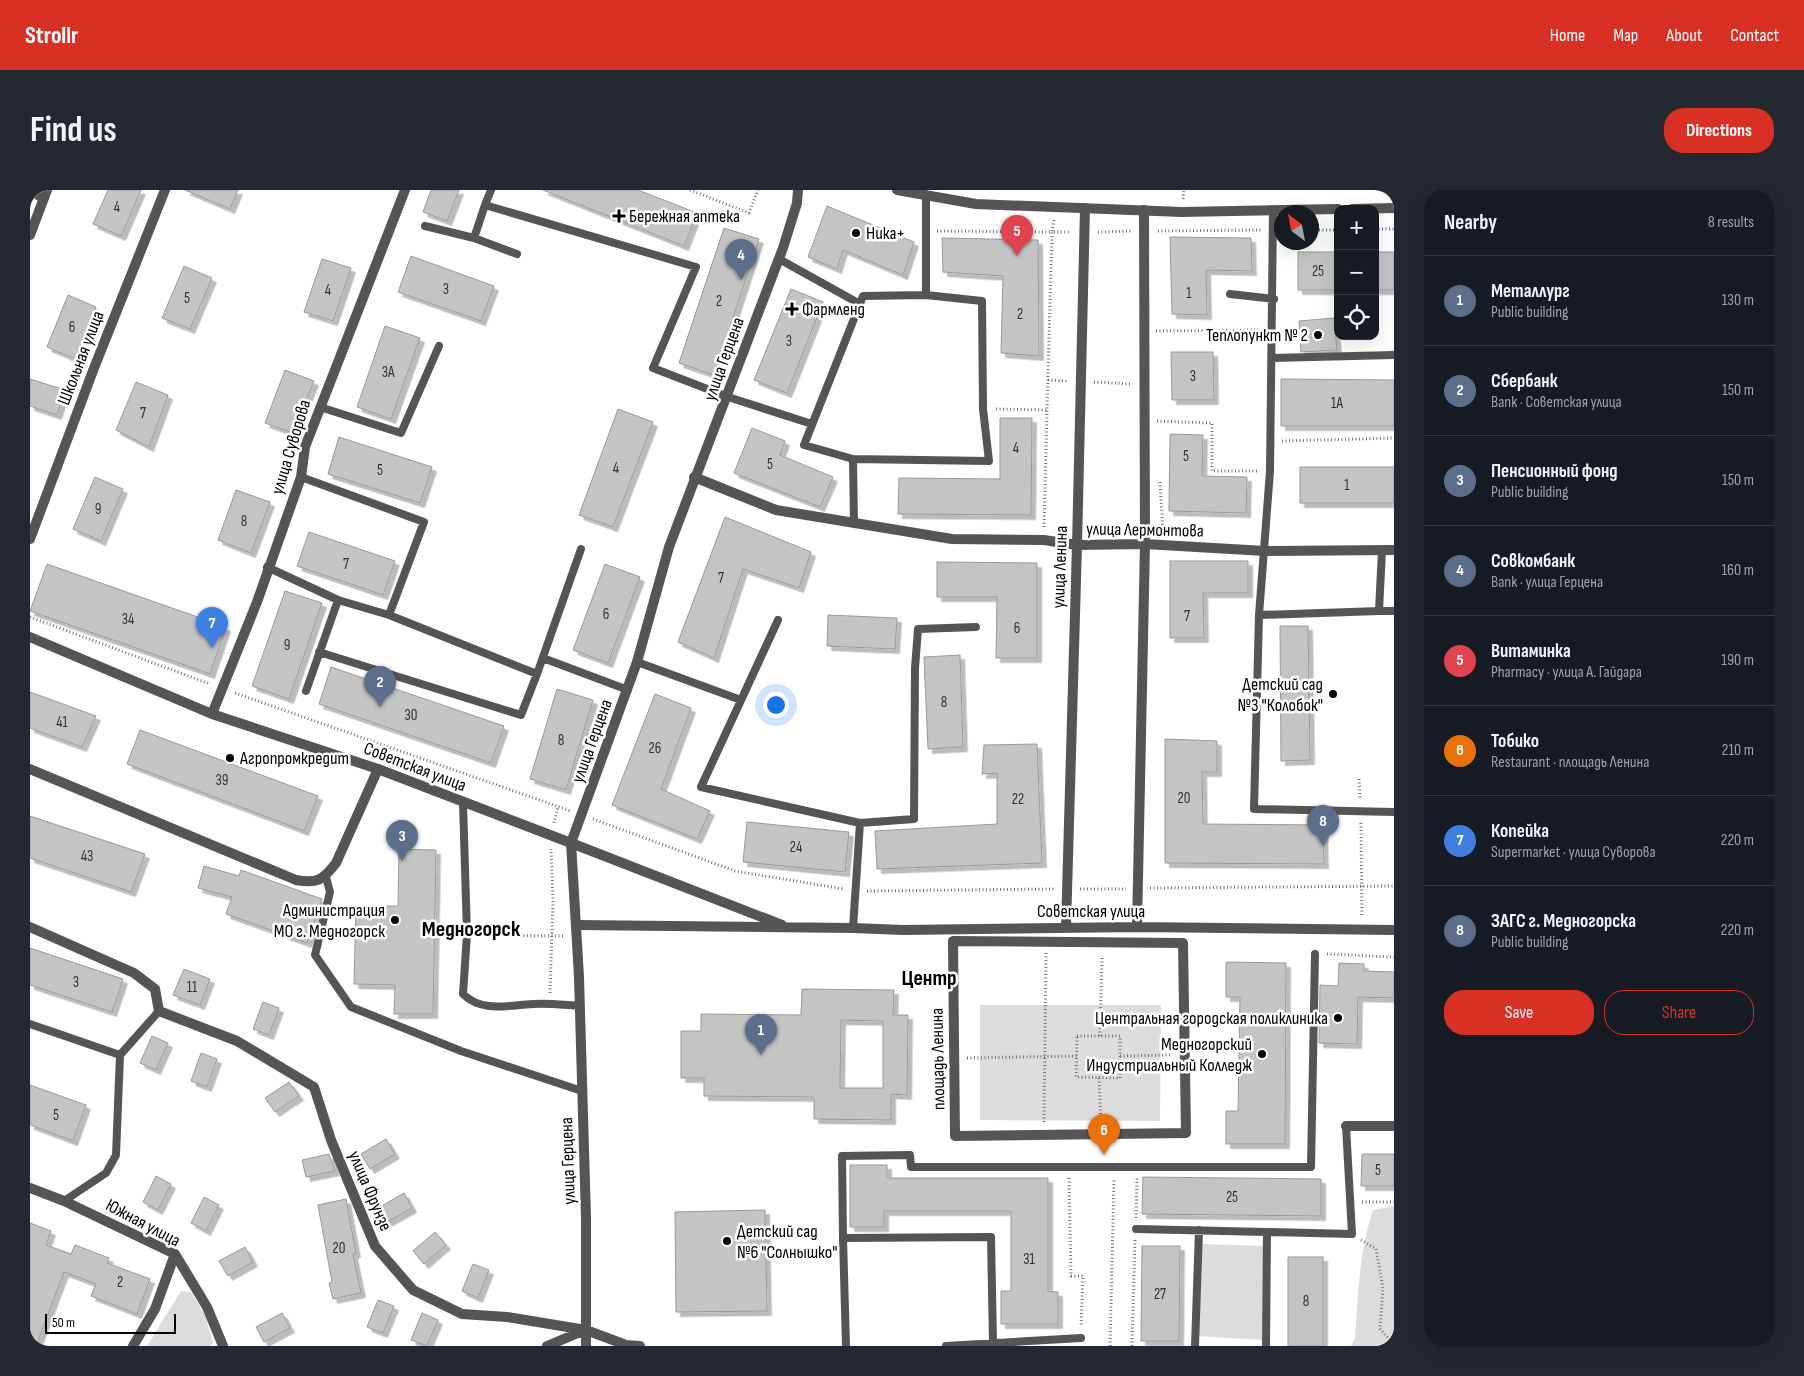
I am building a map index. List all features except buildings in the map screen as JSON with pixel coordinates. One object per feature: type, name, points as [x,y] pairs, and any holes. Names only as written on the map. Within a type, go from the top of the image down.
[{"type":"street","name":"Школьная улица","points":[[30,538],[94,368],[165,190]]},
{"type":"street","name":"улица Суворова","points":[[212,714],[257,602],[267,567],[301,477],[305,447],[405,190]]},
{"type":"street","name":"улица Герцена","points":[[586,1346],[586,1218],[580,1006],[572,843],[628,690],[669,547],[694,477],[728,397],[779,259],[797,203],[798,190]]},
{"type":"street","points":[[897,190],[976,204],[1182,212],[1334,209]]},
{"type":"street","points":[[30,235],[45,194]]},
{"type":"street","name":"улица Ленина","points":[[1066,927],[1082,381],[1085,208]]},
{"type":"street","points":[[1379,208],[1394,208]]},
{"type":"street","points":[[1137,926],[1145,544],[1144,210]]},
{"type":"street","name":"улица Лермонтова","points":[[694,477],[776,510],[952,539],[1044,540],[1077,545],[1145,544],[1264,551],[1394,550]]},
{"type":"street","name":"Советская улица","points":[[30,638],[212,714],[378,769],[788,928]]},
{"type":"street","points":[[30,769],[296,880],[311,883],[326,877],[336,863],[378,769]]},
{"type":"street","name":"Советская улица","points":[[577,930],[788,928],[903,930],[1137,926],[1394,930]]},
{"type":"street","points":[[30,927],[134,973],[156,989],[159,1011]]},
{"type":"street","name":"площадь Ленина","points":[[953,942],[1046,942],[1183,944],[1186,1133],[955,1136],[953,942]]},
{"type":"street","name":"улица Фрунзе","points":[[159,1011],[237,1041],[314,1087],[331,1140],[375,1246],[413,1290],[462,1314],[507,1317],[586,1330],[626,1345],[640,1346]]},
{"type":"street","points":[[1346,1126],[1394,1126]]},
{"type":"street","name":"Южная улица","points":[[30,1188],[175,1254],[207,1307],[223,1346]]},
{"type":"street","points":[[133,1346],[155,1309],[175,1254]]},
{"type":"street","points":[[547,1346],[586,1330]]},
{"type":"lane","points":[[474,238],[491,190]]},
{"type":"lane","points":[[30,191],[45,194]]},
{"type":"lane","points":[[926,195],[926,295]]},
{"type":"lane","points":[[485,205],[696,267],[653,368],[728,397],[812,424]]},
{"type":"lane","points":[[1273,211],[1274,230]]},
{"type":"lane","points":[[425,226],[474,238],[516,254]]},
{"type":"lane","points":[[1274,250],[1270,471],[1259,616],[1254,809],[1394,812]]},
{"type":"lane","points":[[779,259],[860,304]]},
{"type":"lane","points":[[1230,294],[1274,299]]},
{"type":"lane","points":[[926,295],[982,301],[983,409],[989,461],[853,460],[804,445],[860,304],[863,296],[926,295]]},
{"type":"lane","points":[[320,407],[401,433],[439,346]]},
{"type":"lane","points":[[1272,358],[1394,355]]},
{"type":"lane","points":[[853,460],[854,523]]},
{"type":"lane","points":[[301,477],[424,522],[389,615]]},
{"type":"lane","points":[[319,652],[521,715],[582,549]]},
{"type":"lane","points":[[1379,611],[1382,550]]},
{"type":"lane","points":[[267,567],[338,600],[389,615],[537,674]]},
{"type":"lane","points":[[306,691],[338,600]]},
{"type":"lane","points":[[1259,616],[1394,611]]},
{"type":"lane","points":[[778,620],[701,787],[860,823],[914,819],[915,668],[918,629],[976,627]]},
{"type":"lane","points":[[543,658],[628,690]]},
{"type":"lane","points":[[637,662],[741,700]]},
{"type":"lane","points":[[463,803],[467,934],[463,994],[471,1002],[487,1006],[550,1004],[580,1006]]},
{"type":"lane","points":[[854,928],[860,823]]},
{"type":"lane","points":[[326,877],[330,892],[315,955],[350,1007],[461,1051],[582,1091]]},
{"type":"lane","points":[[846,1346],[842,1156],[910,1155],[911,1167],[1069,1169],[1311,1167],[1315,954]]},
{"type":"lane","points":[[64,1202],[106,1173],[116,1155],[120,1055],[159,1011]]},
{"type":"lane","points":[[30,1024],[120,1055]]},
{"type":"lane","points":[[1136,1228],[1352,1234],[1346,1126]]},
{"type":"lane","points":[[1195,1346],[1199,1230]]},
{"type":"lane","points":[[1266,1346],[1267,1232]]},
{"type":"lane","points":[[843,1238],[991,1236],[993,1343]]},
{"type":"lane","points":[[946,1346],[1081,1338]]},
{"type":"path","points":[[690,190],[749,213],[758,190]]},
{"type":"path","points":[[1379,229],[1394,229]]},
{"type":"path","points":[[926,231],[1144,232],[1274,230]]},
{"type":"path","points":[[1319,230],[1334,230]]},
{"type":"path","points":[[1044,540],[1052,232]]},
{"type":"path","points":[[1145,331],[1273,330]]},
{"type":"path","points":[[1048,380],[1145,385]]},
{"type":"path","points":[[983,409],[1047,410]]},
{"type":"path","points":[[1157,431],[1156,422],[1212,422],[1212,471],[1270,471]]},
{"type":"path","points":[[1270,441],[1394,438]]},
{"type":"path","points":[[1160,478],[1164,545]]},
{"type":"path","points":[[30,617],[222,688],[735,871],[856,891],[1394,886]]},
{"type":"path","points":[[1359,779],[1364,886],[1362,930]]},
{"type":"path","points":[[550,1004],[553,936],[551,835],[558,807]]},
{"type":"path","points":[[434,933],[553,936],[577,930]]},
{"type":"path","points":[[1044,1135],[1046,942]]},
{"type":"path","points":[[1100,1036],[1102,943]]},
{"type":"path","points":[[1315,954],[1394,957]]},
{"type":"path","points":[[1077,1036],[1100,1036],[1120,1036],[1120,1078],[1076,1077],[1077,1036]]},
{"type":"path","points":[[1120,1056],[1185,1055]]},
{"type":"path","points":[[954,1058],[1077,1056]]},
{"type":"path","points":[[1099,1078],[1100,1134]]},
{"type":"path","points":[[1110,1346],[1114,1168]]},
{"type":"path","points":[[1132,1346],[1137,1168]]},
{"type":"path","points":[[1069,1169],[1071,1276],[1083,1276],[1081,1338]]},
{"type":"path","points":[[1350,1202],[1394,1202]]},
{"type":"path","points":[[1352,1234],[1376,1249],[1383,1288],[1380,1329],[1394,1344]]},
{"type":"shaded area","points":[[980,1005],[1161,1005],[1160,1121],[980,1120]]},
{"type":"shaded area","points":[[1394,1206],[1394,1346],[1351,1346],[1355,1338],[1358,1289],[1368,1226],[1373,1210]]},
{"type":"shaded area","points":[[1199,1244],[1267,1246],[1266,1340],[1195,1336]]},
{"type":"shaded area","points":[[181,1291],[191,1292],[205,1315],[213,1343],[210,1346],[147,1346]]},
{"type":"place","name":"Бережная аптека","points":[[619,216]]},
{"type":"place","name":"Ника+","points":[[856,233]]},
{"type":"place","name":"Витаминка","points":[[1017,256]]},
{"type":"place","name":"Совкомбанк","points":[[741,280]]},
{"type":"place","name":"Фармленд","points":[[792,309]]},
{"type":"place","name":"Теплопункт № 2","points":[[1318,335]]},
{"type":"place","name":"Копейка","points":[[212,648]]},
{"type":"place","name":"Детский сад №3 \"Колобок\"","points":[[1333,694]]},
{"type":"place","name":"Сбербанк","points":[[380,707]]},
{"type":"place","name":"Агропромкредит","points":[[230,758]]},
{"type":"place","name":"ЗАГС г. Медногорска","points":[[1323,846]]},
{"type":"place","name":"Пенсионный фонд","points":[[402,861]]},
{"type":"place","name":"Администрация МО г. Медногорск","points":[[395,920]]},
{"type":"place","name":"Центральная городская поликлиника","points":[[1338,1018]]},
{"type":"place","name":"Медногорский Индустриальный Колледж","points":[[1262,1054]]},
{"type":"place","name":"Металлург","points":[[761,1055]]},
{"type":"place","name":"Тобико","points":[[1104,1155]]},
{"type":"place","name":"Детский сад №6 \"Солнышко\"","points":[[727,1241]]},
{"type":"district","name":"Медногорск","points":[[471,929]]},
{"type":"district","name":"Центр","points":[[929,978]]}]
